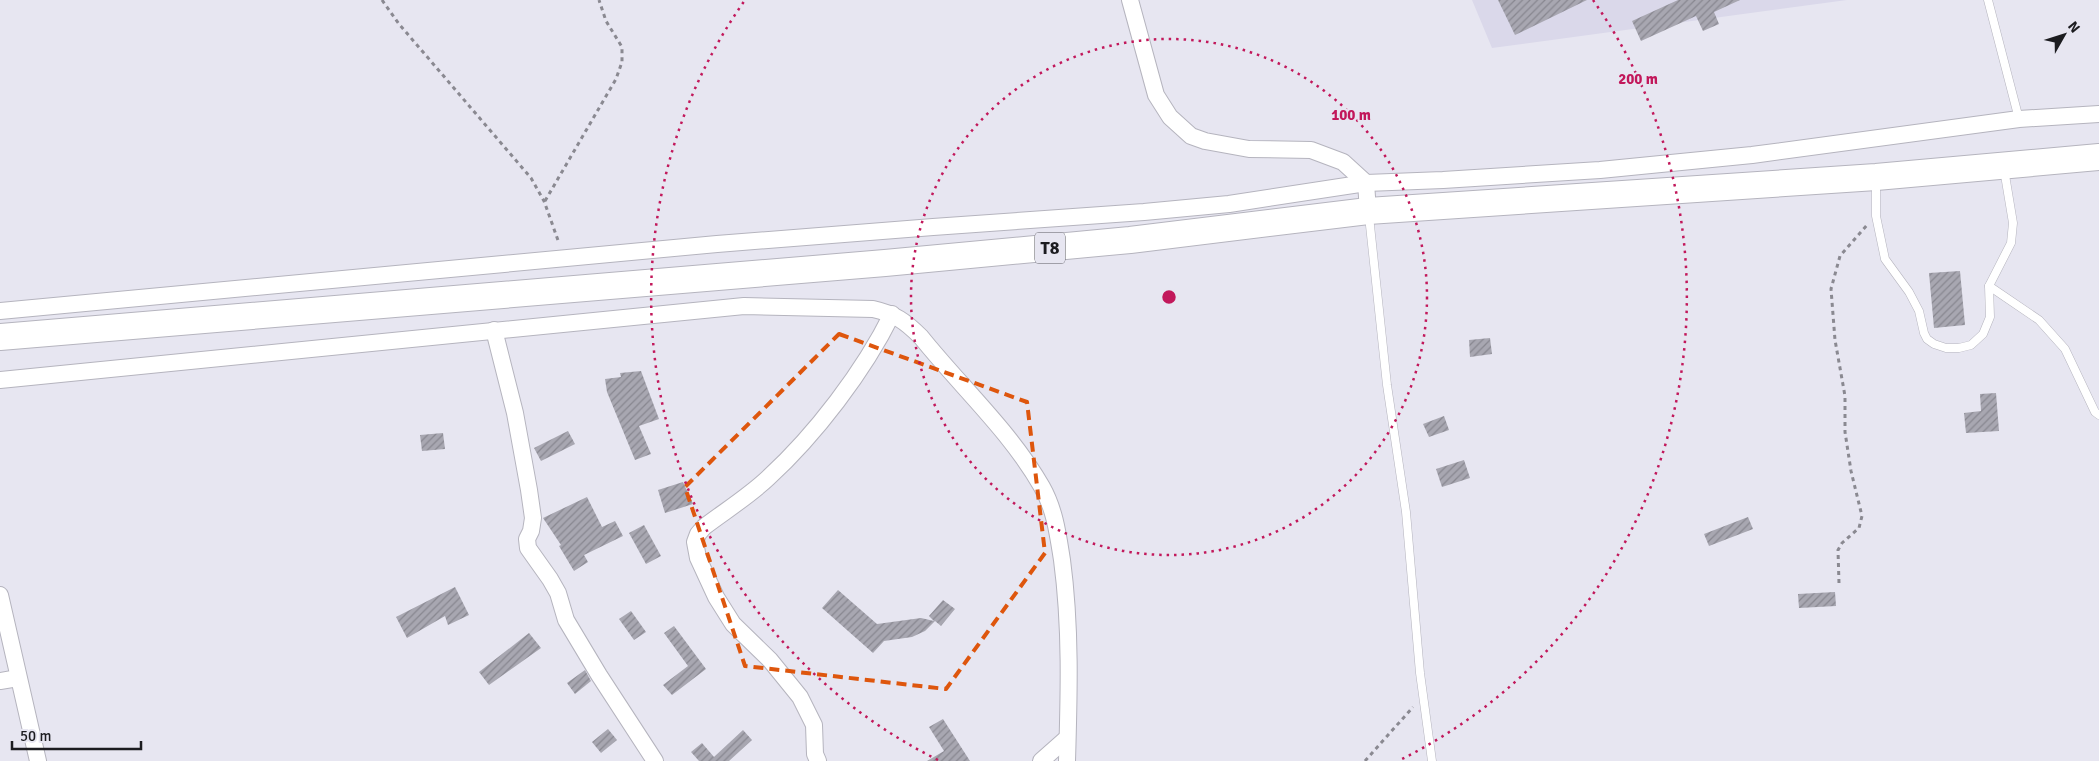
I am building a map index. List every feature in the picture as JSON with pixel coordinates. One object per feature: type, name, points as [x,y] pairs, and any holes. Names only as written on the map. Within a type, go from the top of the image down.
[{"type":"highway","name":"T8","points":[[0,337],[885,263],[1130,240],[1368,211],[1876,177],[2099,157]]},
{"type":"street","points":[[1130,0],[1156,95],[1170,117],[1190,136],[1250,149],[1311,150],[1343,162],[1366,183],[1368,211]]},
{"type":"street","points":[[0,311],[564,258],[933,226],[1144,212],[1229,204],[1366,183],[1609,169],[1761,154],[2020,119],[2099,114]]},
{"type":"street","points":[[0,380],[744,306],[873,309],[892,314],[908,324],[921,337],[1010,441],[1043,489],[1053,511],[1067,597],[1069,646],[1067,761]]},
{"type":"street","points":[[818,761],[815,754],[814,725],[804,705],[770,660],[733,624],[716,597],[698,558],[695,542],[698,534],[704,527],[767,480],[798,448],[859,369],[892,314]]},
{"type":"street","points":[[494,330],[515,414],[529,490],[533,518],[527,540],[528,548],[558,593],[566,620],[620,709],[655,761]]},
{"type":"street","points":[[0,595],[38,761]]},
{"type":"street","points":[[0,681],[18,678]]},
{"type":"street","points":[[1041,761],[1067,738]]},
{"type":"lane","points":[[1988,0],[2020,119]]},
{"type":"lane","points":[[1876,177],[1876,216],[1885,259],[1909,292],[1919,311],[1924,333],[1934,344],[1946,348],[1959,348],[1971,345],[1983,334],[1990,317],[1989,286],[2011,243],[2012,223],[2003,165]]},
{"type":"lane","points":[[1368,211],[1387,385],[1406,512],[1423,696],[1432,761]]},
{"type":"lane","points":[[1989,286],[2039,320],[2065,349],[2095,412],[2099,415]]},
{"type":"path","points":[[382,0],[399,24],[531,178],[544,201],[564,258]]},
{"type":"path","points":[[544,201],[616,79],[622,62],[622,47],[606,22],[599,0]]},
{"type":"path","points":[[1839,583],[1838,550],[1842,543],[1859,528],[1862,516],[1849,462],[1845,396],[1835,340],[1831,289],[1840,256],[1876,216]]},
{"type":"path","points":[[1365,761],[1423,696]]},
{"type":"highlighted area","points":[[839,334],[1027,402],[1045,553],[946,689],[745,666],[685,487]]},
{"type":"shaded area","points":[[1472,0],[1847,0],[1492,48]]},
{"type":"building","points":[[1498,0],[1587,0],[1515,35]]},
{"type":"building","points":[[1678,0],[1740,0],[1714,12],[1719,24],[1703,31],[1696,16],[1641,41],[1632,21]]},
{"type":"building","points":[[1960,271],[1965,325],[1934,328],[1929,273]]},
{"type":"building","points":[[1490,338],[1492,354],[1470,357],[1469,340]]},
{"type":"building","points":[[641,371],[659,419],[639,426],[651,454],[635,460],[607,392],[605,379],[621,377],[620,373]]},
{"type":"building","points":[[1996,393],[1999,431],[1966,433],[1964,413],[1981,411],[1980,394]]},
{"type":"building","points":[[1444,416],[1449,430],[1429,437],[1423,424]]},
{"type":"building","points":[[568,431],[575,444],[541,461],[534,448]]},
{"type":"building","points":[[443,433],[445,449],[422,451],[420,435]]},
{"type":"building","points":[[1464,460],[1470,478],[1442,487],[1436,469]]},
{"type":"building","points":[[683,482],[693,504],[665,513],[658,490]]},
{"type":"building","points":[[587,497],[602,527],[615,521],[623,536],[584,555],[588,562],[574,571],[559,546],[561,545],[543,518]]},
{"type":"building","points":[[1748,517],[1753,529],[1709,546],[1704,534]]},
{"type":"building","points":[[644,525],[661,556],[646,564],[629,533]]},
{"type":"building","points":[[455,587],[469,615],[448,625],[445,616],[407,638],[396,617]]},
{"type":"building","points":[[838,590],[877,624],[921,618],[934,621],[929,616],[943,600],[955,609],[941,626],[935,621],[925,631],[912,637],[884,641],[873,653],[822,608]]},
{"type":"building","points":[[1835,592],[1836,606],[1799,608],[1798,594]]},
{"type":"building","points":[[631,611],[646,632],[634,640],[619,619]]},
{"type":"building","points":[[674,626],[706,669],[672,695],[663,685],[688,666],[664,633]]},
{"type":"building","points":[[529,633],[541,648],[489,685],[479,672]]},
{"type":"building","points":[[585,670],[591,681],[575,694],[567,683]]},
{"type":"building","points":[[943,719],[970,761],[927,761],[944,751],[929,727]]},
{"type":"building","points":[[608,729],[617,740],[601,753],[592,742]]},
{"type":"building","points":[[743,730],[752,740],[729,761],[699,761],[691,752],[702,743],[714,757]]}]
